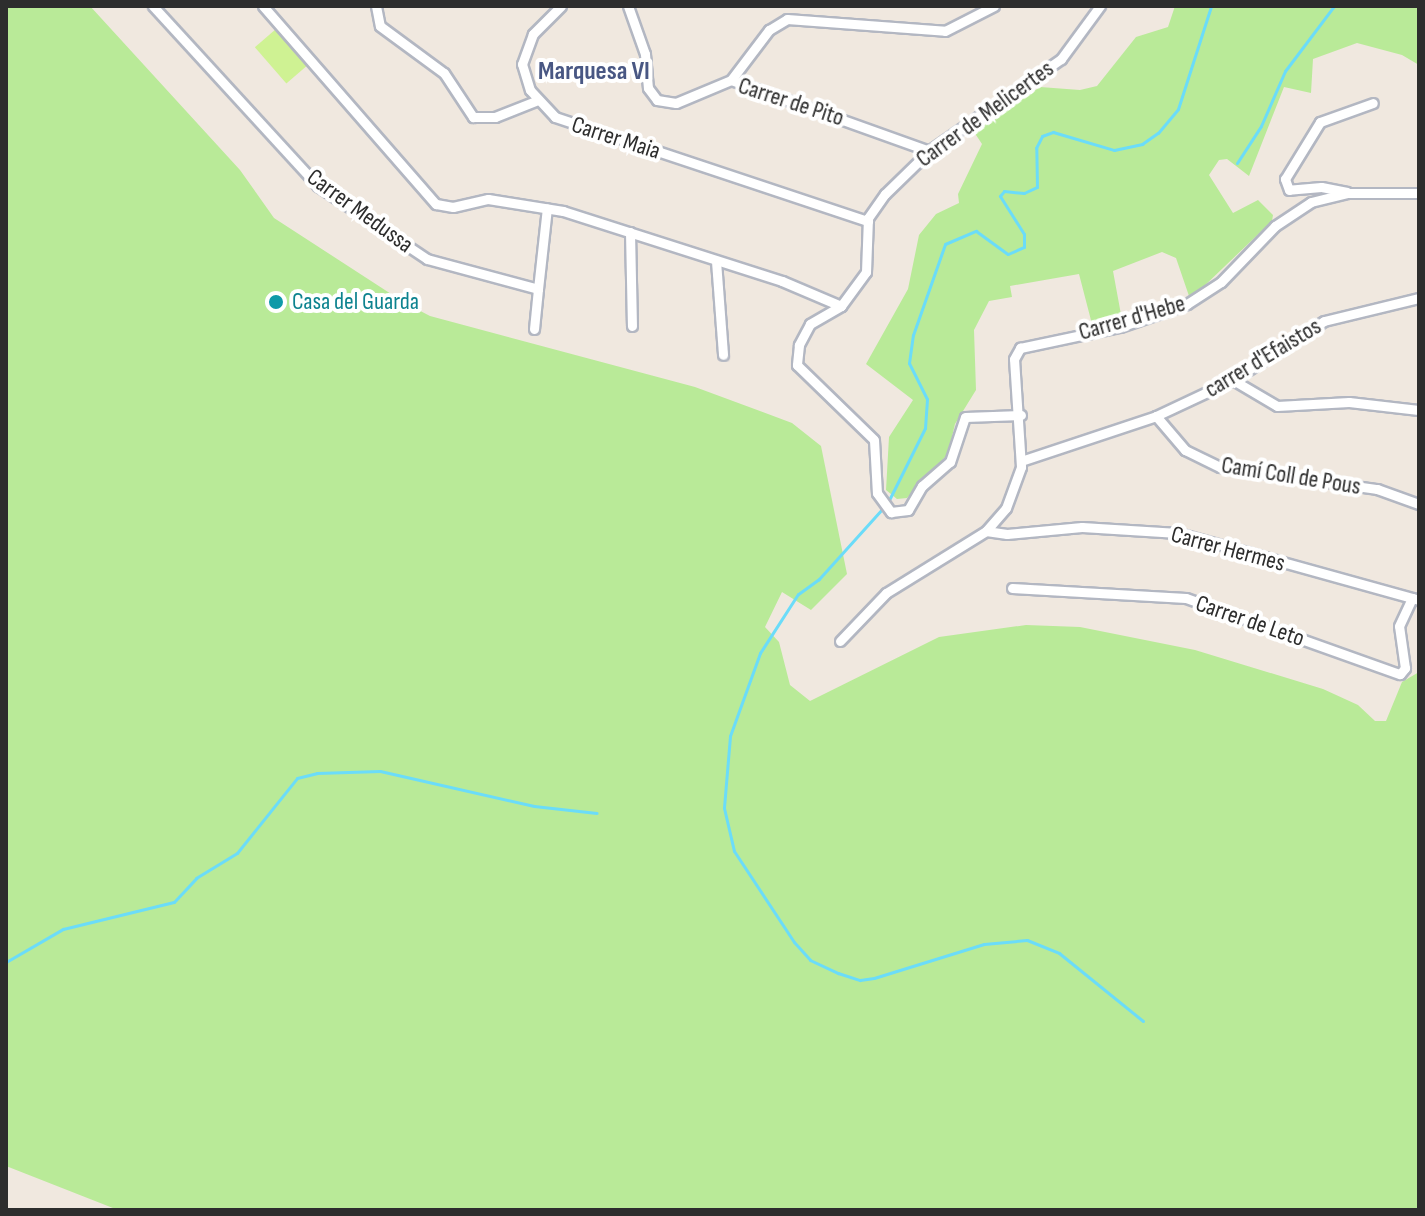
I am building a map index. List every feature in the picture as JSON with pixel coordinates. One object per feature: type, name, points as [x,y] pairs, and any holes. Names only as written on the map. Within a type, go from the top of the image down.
[{"type":"street","name":"Carrer Medussa","points":[[153,6],[331,197],[427,259],[538,289]]},
{"type":"street","points":[[376,6],[380,26],[444,73],[473,117],[495,117],[538,100],[525,78],[523,57],[536,30],[561,6]]},
{"type":"street","name":"Carrer de Pito","points":[[628,6],[645,54],[648,88],[657,100],[676,103],[731,80],[929,151]]},
{"type":"street","points":[[731,80],[769,30],[787,19],[945,31],[994,6]]},
{"type":"street","name":"Carrer de Melicertes","points":[[868,221],[885,194],[929,151],[1061,59],[1100,6]]},
{"type":"street","name":"Carrer Medussa","points":[[269,8],[403,162],[431,201],[447,207],[488,199],[547,208],[630,232],[841,306]]},
{"type":"street","name":"Carrer Maia","points":[[538,100],[564,121],[868,221]]},
{"type":"street","points":[[1348,193],[1321,187],[1289,190],[1285,179],[1320,122],[1373,103]]},
{"type":"street","name":"Carrer d'Hebe","points":[[1021,461],[1021,415],[1014,359],[1020,348],[1120,327],[1187,304],[1226,277],[1269,231],[1300,209],[1348,193],[1419,193]]},
{"type":"street","points":[[534,329],[547,208]]},
{"type":"street","points":[[868,221],[866,272],[841,306],[810,324],[799,345],[797,365],[874,440],[877,493],[887,510],[898,514],[908,510],[922,486],[950,462],[965,417],[1021,415]]},
{"type":"street","points":[[630,232],[632,326]]},
{"type":"street","points":[[716,261],[723,355]]},
{"type":"street","name":"carrer d'Efaistos","points":[[1156,416],[1233,380],[1324,321],[1419,298]]},
{"type":"street","points":[[1233,380],[1277,406],[1349,402],[1419,410]]},
{"type":"street","points":[[840,641],[886,593],[986,531],[1010,499],[1021,461],[1156,416]]},
{"type":"street","name":"Camí Coll de Pous","points":[[1156,416],[1185,450],[1220,467],[1385,490],[1419,504]]},
{"type":"street","name":"Carrer Hermes","points":[[986,531],[1007,534],[1082,527],[1187,534],[1416,599]]},
{"type":"street","name":"Carrer de Leto","points":[[1012,588],[1186,598],[1400,674],[1405,665],[1399,626],[1416,599]]},
{"type":"green space","points":[[6,6],[90,6],[240,170],[274,218],[405,303],[430,316],[695,387],[792,423],[821,446],[847,574],[811,610],[782,592],[765,627],[779,642],[790,685],[810,701],[939,637],[1026,625],[1080,627],[1195,650],[1323,689],[1358,705],[1375,721],[1386,721],[1402,682],[1419,672],[1419,1210],[118,1210],[6,1166]]},
{"type":"green space","points":[[1175,6],[1419,6],[1419,65],[1402,55],[1357,43],[1313,59],[1311,93],[1284,87],[1249,176],[1227,159],[1219,160],[1209,175],[1233,213],[1258,200],[1273,215],[1272,221],[1199,291],[1189,296],[1176,258],[1162,252],[1113,271],[1122,320],[1093,328],[1079,274],[1010,286],[1012,297],[989,301],[974,330],[976,390],[955,424],[948,454],[907,498],[897,499],[886,490],[889,437],[913,400],[866,364],[908,289],[919,235],[936,214],[959,203],[958,194],[982,144],[974,132],[1040,87],[1080,90],[1097,86],[1136,37],[1168,27]]},
{"type":"green space","points":[[276,29],[307,65],[286,84],[255,47]]},
{"type":"waterway","points":[[888,502],[925,428],[927,399],[909,363],[913,335],[945,244],[976,231],[1008,254],[1024,247],[1024,234],[1000,196],[1004,191],[1024,193],[1037,187],[1036,148],[1042,136],[1053,132],[1114,150],[1142,144],[1158,133],[1178,109],[1211,6]]},
{"type":"waterway","points":[[1237,163],[1261,126],[1285,71],[1334,6]]},
{"type":"waterway","points":[[883,508],[819,579],[798,594],[760,653],[730,736],[724,808],[734,851],[794,942],[810,960],[838,973],[860,980],[874,978],[984,944],[1027,940],[1059,953],[1143,1021]]},
{"type":"waterway","points":[[6,962],[63,929],[174,902],[196,878],[237,853],[297,778],[317,773],[380,771],[534,806],[597,813]]},
{"type":"place","name":"Casa del Guarda","points":[[276,302]]},
{"type":"district","name":"Marquesa VI","points":[[594,72]]}]
